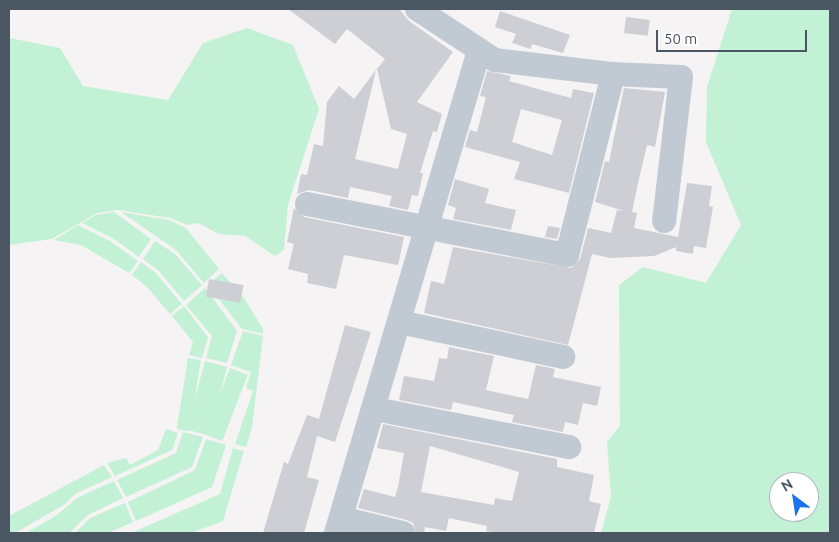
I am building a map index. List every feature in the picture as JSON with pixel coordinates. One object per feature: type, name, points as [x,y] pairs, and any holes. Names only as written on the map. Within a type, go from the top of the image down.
[{"type":"street","points":[[417,9],[495,60],[613,74],[682,77],[664,221]]},
{"type":"street","points":[[403,533],[338,526],[375,408],[479,51]]},
{"type":"street","points":[[307,204],[567,255],[613,74]]},
{"type":"street","points":[[399,322],[564,357]]},
{"type":"street","points":[[375,408],[569,447]]},
{"type":"green space","points":[[732,9],[830,9],[830,533],[601,533],[611,497],[607,442],[620,426],[619,285],[643,267],[706,283],[741,225],[706,142],[707,87]]},
{"type":"green space","points":[[247,28],[293,45],[319,109],[288,205],[284,250],[275,256],[245,236],[219,234],[198,223],[187,225],[170,218],[118,210],[97,213],[52,239],[9,245],[9,38],[60,48],[83,86],[168,100],[203,43]]},
{"type":"green space","points":[[114,212],[151,239],[139,257],[114,239],[82,223],[96,215]]},
{"type":"green space","points":[[121,212],[169,220],[186,228],[219,269],[204,283],[176,250]]},
{"type":"green space","points":[[78,225],[110,241],[138,261],[129,273],[81,245],[54,240]]},
{"type":"green space","points":[[155,241],[175,254],[202,285],[184,301],[159,271],[143,259]]},
{"type":"green space","points":[[141,262],[156,273],[182,304],[170,314],[147,287],[132,275]]},
{"type":"green space","points":[[222,273],[244,298],[263,329],[263,334],[242,329],[208,285]]},
{"type":"green space","points":[[205,288],[237,331],[227,363],[206,358],[212,336],[186,305]]},
{"type":"green space","points":[[184,306],[208,337],[202,358],[189,355],[193,342],[172,316]]},
{"type":"green space","points":[[243,331],[263,336],[252,427],[246,447],[235,444],[253,391],[246,388],[251,372],[231,365]]},
{"type":"green space","points":[[188,358],[201,360],[190,431],[177,429]]},
{"type":"green space","points":[[205,361],[227,367],[209,436],[187,430]]},
{"type":"green space","points":[[230,368],[248,375],[222,441],[205,434]]},
{"type":"green space","points":[[166,429],[178,433],[172,450],[115,476],[107,463],[126,458],[130,465],[158,450]]},
{"type":"green space","points":[[183,432],[203,437],[192,467],[126,497],[117,480],[176,453]]},
{"type":"green space","points":[[206,439],[226,445],[212,487],[136,521],[128,502],[195,470]]},
{"type":"green space","points":[[233,448],[244,451],[223,521],[191,533],[131,533],[220,494]]},
{"type":"green space","points":[[104,465],[112,477],[75,494],[64,505],[15,533],[9,533],[9,516]]},
{"type":"green space","points":[[114,481],[123,498],[88,515],[69,533],[26,533],[57,515],[77,498]]},
{"type":"green space","points":[[125,503],[133,522],[108,533],[75,533],[90,518]]},
{"type":"building","points":[[288,9],[399,9],[409,21],[453,52],[417,102],[442,114],[437,132],[433,131],[420,173],[423,173],[418,196],[412,195],[408,210],[389,206],[392,196],[350,187],[348,198],[309,190],[297,194],[301,174],[307,175],[314,144],[323,146],[327,102],[339,86],[354,99],[376,70],[355,159],[398,169],[407,134],[391,129],[377,69],[385,59],[347,29],[335,44]]},
{"type":"building","points":[[500,11],[570,35],[563,53],[532,44],[531,49],[512,43],[516,34],[495,27]]},
{"type":"building","points":[[626,17],[650,20],[648,36],[624,33]]},
{"type":"building","points":[[487,71],[511,76],[509,81],[571,98],[573,89],[594,93],[569,193],[514,179],[520,162],[465,147],[470,130],[477,132],[486,97],[480,96]],"holes":[[[521,109],[562,120],[552,155],[512,142]]]},
{"type":"building","points":[[624,88],[665,92],[655,147],[647,145],[638,183],[632,212],[637,213],[634,228],[678,237],[687,183],[712,186],[709,206],[713,207],[706,248],[694,246],[693,254],[676,251],[676,247],[654,256],[610,258],[592,254],[568,345],[424,313],[431,281],[444,284],[453,247],[571,268],[580,259],[588,228],[611,233],[617,210],[624,211],[595,202],[605,161],[609,162]]},
{"type":"building","points":[[455,179],[489,189],[485,203],[516,210],[511,230],[453,219],[456,208],[448,205]]},
{"type":"building","points":[[294,208],[304,217],[404,237],[398,265],[344,255],[336,289],[307,283],[308,274],[288,269],[294,244],[287,242]]},
{"type":"building","points":[[548,226],[560,228],[557,239],[545,237]]},
{"type":"building","points":[[209,279],[243,285],[240,303],[206,297]]},
{"type":"building","points":[[345,325],[371,332],[335,442],[317,436],[307,477],[319,480],[304,533],[263,533],[284,462],[288,464],[307,415],[319,419]]},
{"type":"building","points":[[449,347],[494,356],[486,390],[528,399],[536,365],[555,369],[553,377],[601,387],[597,406],[583,403],[578,425],[565,422],[563,432],[512,422],[514,415],[453,402],[451,410],[399,400],[404,376],[434,381],[439,358],[447,359]]},
{"type":"building","points":[[383,424],[557,459],[557,467],[594,475],[589,501],[601,504],[594,533],[498,533],[486,531],[487,526],[449,518],[446,531],[425,527],[424,533],[416,533],[413,523],[407,520],[358,508],[364,489],[395,497],[404,453],[377,448]],"holes":[[[430,446],[519,472],[512,501],[495,498],[494,505],[421,492]]]}]
